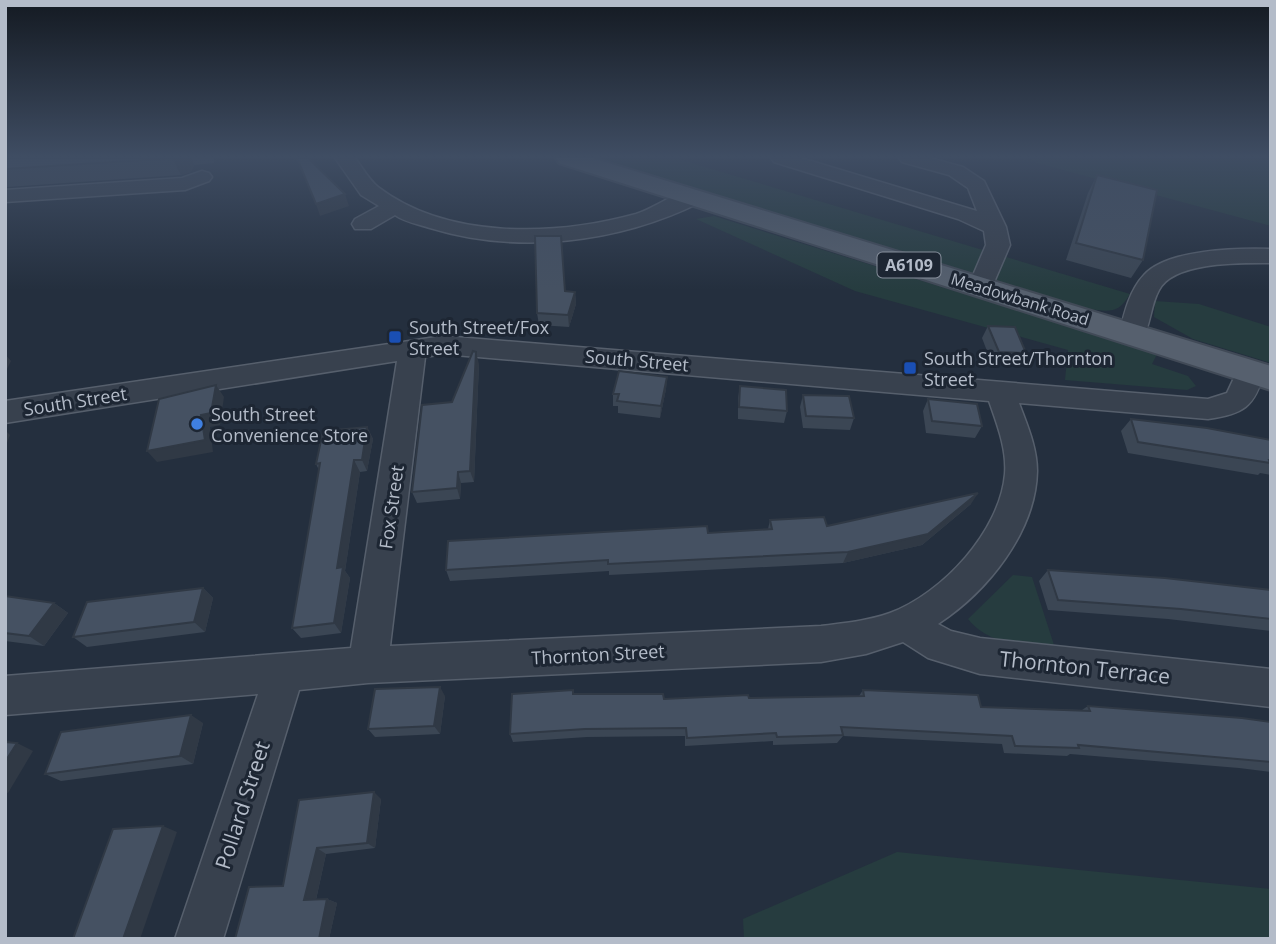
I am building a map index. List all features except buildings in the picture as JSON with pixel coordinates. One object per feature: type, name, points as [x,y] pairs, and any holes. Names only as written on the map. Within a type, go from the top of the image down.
[{"type":"main road","name":"Meadowbank Road","points":[[709,202],[1260,375]]},
{"type":"street","points":[[383,202],[418,219],[466,230],[563,234],[611,228],[659,216],[684,202]]},
{"type":"street","points":[[927,202],[966,214],[995,227]]},
{"type":"street","points":[[980,287],[998,245],[995,227],[985,202]]},
{"type":"street","points":[[363,224],[392,208]]},
{"type":"street","points":[[1132,335],[1143,300],[1158,275],[1191,262],[1252,255],[1271,256]]},
{"type":"street","name":"South Street","points":[[5,412],[413,348],[474,346],[1208,409],[1228,406],[1240,399],[1260,375]]},
{"type":"street","name":"Fox Street","points":[[368,665],[413,348]]},
{"type":"street","name":"Thornton Street","points":[[5,696],[60,694],[368,665],[821,643],[863,637],[908,622],[946,596],[976,568],[1001,537],[1017,502],[1021,471],[1018,441],[1000,390]]},
{"type":"street","name":"Thornton Terrace","points":[[908,622],[922,636],[945,649],[980,656],[1271,688]]},
{"type":"street","name":"Pollard Street","points":[[199,939],[285,671]]},
{"type":"green space","points":[[737,202],[822,202],[1130,294],[1117,309],[1086,309]]},
{"type":"green space","points":[[1182,202],[1271,202],[1271,226]]},
{"type":"green space","points":[[714,216],[1157,354],[1152,364],[1188,376],[1196,386],[1187,390],[1065,380],[1068,350],[855,291],[696,219]]},
{"type":"green space","points":[[1155,301],[1199,304],[1271,327],[1271,363],[1193,339],[1154,317]]},
{"type":"green space","points":[[1013,575],[1032,577],[1055,648],[997,639],[977,628],[968,619]]},
{"type":"green space","points":[[897,852],[1271,889],[1271,939],[744,939],[743,919]]},
{"type":"place","name":"South Street/Fox Street","points":[[395,337]]},
{"type":"place","name":"South Street/Thornton Street","points":[[910,368]]},
{"type":"place","name":"South Street Convenience Store","points":[[197,424]]}]
